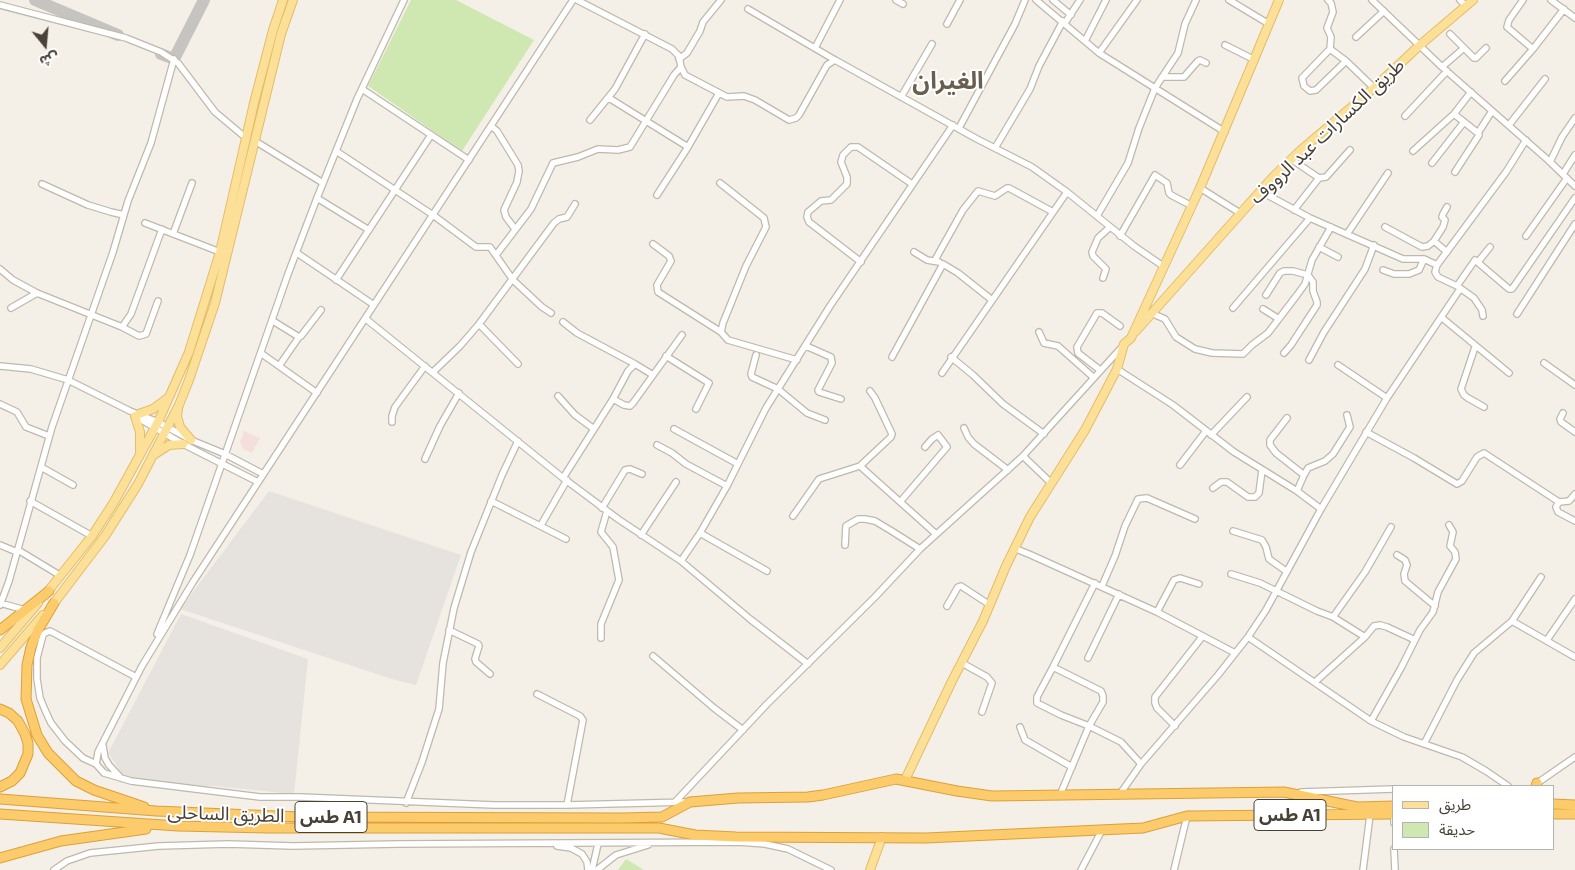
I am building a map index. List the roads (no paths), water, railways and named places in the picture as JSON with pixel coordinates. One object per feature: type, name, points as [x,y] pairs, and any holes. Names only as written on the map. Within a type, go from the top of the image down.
[{"type":"highway","points":[[0,630],[49,591]]},
{"type":"highway","points":[[54,603],[38,630],[31,647],[27,665],[26,699],[37,735],[48,753],[76,781],[94,790],[156,811]]},
{"type":"highway","points":[[0,709],[9,713],[18,721],[28,743],[28,754],[20,773],[12,781],[0,787]]},
{"type":"highway","points":[[690,802],[738,798],[808,797],[831,794],[892,780],[905,780],[992,796],[1284,792],[1356,807],[1392,806]]},
{"type":"highway","name":"الطريق الساحلى","points":[[0,799],[156,811],[300,817],[662,817],[690,802]]},
{"type":"highway","points":[[1555,804],[1575,805]]},
{"type":"highway","name":"الطريق الساحلى","points":[[0,814],[178,826],[268,828],[659,828],[695,834],[736,837],[926,838],[1143,828],[1187,816]]},
{"type":"highway","name":"طس A1","points":[[1187,816],[1392,814]]},
{"type":"highway","points":[[1555,814],[1575,814]]},
{"type":"highway","points":[[531,818],[531,828]]},
{"type":"highway","points":[[0,858],[61,841],[128,830],[178,826]]},
{"type":"main road","points":[[0,648],[49,591],[92,536],[114,502],[157,426],[170,397],[198,325],[220,252],[273,30],[283,0]]},
{"type":"main road","points":[[0,664],[54,603],[105,536],[138,484],[190,380],[211,318],[281,34],[293,0]]},
{"type":"main road","points":[[905,780],[990,605],[1014,548],[1051,483],[1085,430],[1117,369],[1124,344],[1131,338],[1192,206],[1225,132],[1279,0]]},
{"type":"main road","name":"طريق الكسارات عبد الرووف","points":[[1131,338],[1240,213],[1291,159],[1473,0]]},
{"type":"main road","points":[[140,454],[140,437],[135,414],[153,409],[170,397]]},
{"type":"main road","points":[[178,405],[177,416],[180,427],[191,440]]},
{"type":"main road","points":[[152,458],[162,448],[183,444]]},
{"type":"main road","points":[[864,870],[871,866],[882,837]]},
{"type":"street","points":[[96,764],[98,752],[161,627],[190,555],[323,182],[362,89],[404,0]]},
{"type":"street","points":[[142,666],[227,529],[366,319],[539,49],[575,0],[672,49],[677,53],[684,74],[730,98],[742,96],[755,100],[791,120],[796,118],[802,110],[827,65],[835,60]]},
{"type":"street","points":[[679,59],[687,53],[700,32],[703,22],[721,0]]},
{"type":"street","points":[[815,48],[840,0]]},
{"type":"street","points":[[896,0],[903,4]]},
{"type":"street","points":[[947,24],[960,0]]},
{"type":"street","points":[[681,561],[700,533],[727,486],[754,430],[830,306],[912,184],[956,127],[1014,24],[1025,0]]},
{"type":"street","points":[[1036,0],[1099,52],[1225,132]]},
{"type":"street","points":[[1053,0],[1071,15]]},
{"type":"street","points":[[995,148],[1030,89],[1039,66],[1064,22],[1071,15],[1080,0]]},
{"type":"street","points":[[1085,41],[1106,0]]},
{"type":"street","points":[[1099,52],[1137,0]]},
{"type":"street","points":[[1097,216],[1128,163],[1139,128],[1155,88],[1178,53],[1185,24],[1196,0]]},
{"type":"street","points":[[1229,0],[1269,24]]},
{"type":"street","points":[[1328,0],[1333,12],[1327,28],[1331,37],[1330,49],[1302,78],[1304,86],[1310,91],[1316,90],[1346,61]]},
{"type":"street","points":[[1372,0],[1445,69],[1575,186]]},
{"type":"street","points":[[1460,0],[1466,6]]},
{"type":"street","points":[[1523,0],[1509,20],[1507,27],[1533,49]]},
{"type":"street","points":[[1551,0],[1575,18]]},
{"type":"street","points":[[0,4],[126,38],[162,52],[174,59],[215,112],[246,138]]},
{"type":"street","points":[[748,9],[901,97],[1032,168],[1067,192],[1109,228],[1164,266]]},
{"type":"street","points":[[1504,81],[1533,49],[1564,9]]},
{"type":"street","points":[[1356,36],[1384,11]]},
{"type":"street","points":[[590,120],[609,98],[645,34]]},
{"type":"street","points":[[1450,34],[1475,58],[1486,48]]},
{"type":"street","points":[[901,97],[932,44]]},
{"type":"street","points":[[1225,45],[1254,60]]},
{"type":"street","points":[[1405,116],[1464,48]]},
{"type":"street","points":[[1330,49],[1346,61],[1374,88]]},
{"type":"street","points":[[25,610],[0,604],[49,436],[124,214],[151,143],[174,59]]},
{"type":"street","points":[[1162,77],[1184,77],[1198,61],[1206,63]]},
{"type":"street","points":[[496,255],[531,209],[553,163],[578,157],[598,149],[618,150],[630,147],[674,75],[681,67]]},
{"type":"street","points":[[1509,126],[1545,80]]},
{"type":"street","points":[[362,89],[469,160]]},
{"type":"street","points":[[1413,151],[1454,114],[1471,92]]},
{"type":"street","points":[[657,195],[688,147],[719,93]]},
{"type":"street","points":[[609,98],[688,147]]},
{"type":"street","points":[[1455,172],[1477,140],[1478,133],[1492,111]]},
{"type":"street","points":[[1454,114],[1478,133]]},
{"type":"street","points":[[1550,162],[1562,137],[1575,118]]},
{"type":"street","points":[[1432,164],[1464,122]]},
{"type":"street","points":[[491,126],[497,132],[520,171],[504,210],[506,217],[515,229]]},
{"type":"street","points":[[336,280],[431,135]]},
{"type":"street","points":[[1483,316],[1477,302],[1458,287],[1436,276],[1435,272],[1437,265],[1506,172],[1526,140]]},
{"type":"street","points":[[255,141],[323,182]]},
{"type":"street","points":[[861,262],[809,222],[807,217],[808,212],[821,201],[831,200],[847,184],[848,177],[841,162],[844,155],[852,147],[858,147],[912,184]]},
{"type":"street","points":[[1291,159],[1319,178],[1326,177],[1350,150]]},
{"type":"street","points":[[336,151],[433,215],[474,246],[480,248],[488,247],[496,255],[512,280],[551,313]]},
{"type":"street","points":[[1526,236],[1565,176],[1575,155]]},
{"type":"street","points":[[1347,234],[1388,173]]},
{"type":"street","points":[[1120,236],[1155,175],[1167,183],[1171,195],[1192,206]]},
{"type":"street","points":[[1294,210],[1319,178]]},
{"type":"street","points":[[172,234],[192,183]]},
{"type":"street","points":[[720,183],[764,218],[766,227],[746,266],[723,323],[723,336],[728,340],[797,360]]},
{"type":"street","points":[[42,184],[88,204],[111,212],[124,214]]},
{"type":"street","points":[[935,260],[963,210],[978,191],[996,196],[1009,188],[1053,212]]},
{"type":"street","points":[[1200,188],[1240,213]]},
{"type":"street","points":[[1260,191],[1310,218],[1403,258],[1424,260],[1437,265]]},
{"type":"street","points":[[942,373],[1067,192]]},
{"type":"street","points":[[317,198],[369,230]]},
{"type":"street","points":[[1120,794],[1141,764],[1175,726],[1248,637],[1386,398],[1441,317],[1475,260],[1509,289],[1512,289],[1575,198]]},
{"type":"street","points":[[433,372],[460,346],[479,324],[554,223],[568,216],[575,204]]},
{"type":"street","points":[[1385,227],[1422,247],[1428,246],[1444,227],[1445,220],[1443,214],[1447,207]]},
{"type":"street","points":[[1233,308],[1310,218]]},
{"type":"street","points":[[145,223],[220,252]]},
{"type":"street","points":[[1517,314],[1575,224]]},
{"type":"street","points":[[1151,313],[1165,319],[1176,337],[1195,349],[1212,353],[1241,355],[1268,333],[1305,284],[1312,260],[1331,227]]},
{"type":"street","points":[[1103,278],[1106,268],[1093,256],[1092,252],[1098,238],[1109,228]]},
{"type":"street","points":[[122,327],[131,314],[162,230]]},
{"type":"street","points":[[1434,241],[1447,252]]},
{"type":"street","points":[[653,244],[669,256],[671,261],[657,285],[658,292],[722,332]]},
{"type":"street","points":[[1309,360],[1324,332],[1365,269],[1374,245]]},
{"type":"street","points":[[1478,262],[1490,246]]},
{"type":"street","points":[[1319,248],[1338,257]]},
{"type":"street","points":[[297,252],[374,305]]},
{"type":"street","points":[[914,252],[927,260],[935,260],[958,272],[992,300]]},
{"type":"street","points":[[1383,270],[1394,274],[1409,274],[1419,270],[1424,260]]},
{"type":"street","points":[[892,357],[943,264]]},
{"type":"street","points":[[0,269],[13,280],[36,293],[90,316],[122,327],[139,336],[145,335],[158,301]]},
{"type":"street","points":[[1266,295],[1280,273],[1293,270],[1308,275],[1313,282],[1313,292],[1318,302],[1317,305],[1292,345],[1284,353]]},
{"type":"street","points":[[11,308],[36,293]]},
{"type":"street","points":[[1263,309],[1279,319]]},
{"type":"street","points":[[279,366],[321,310]]},
{"type":"street","points":[[1100,370],[1078,353],[1077,347],[1097,313],[1102,313],[1120,326]]},
{"type":"street","points":[[1441,317],[1509,373]]},
{"type":"street","points":[[366,319],[565,479],[605,510],[681,561],[750,619],[808,664]]},
{"type":"street","points":[[273,321],[299,337]]},
{"type":"street","points":[[563,322],[577,333],[653,375]]},
{"type":"street","points":[[479,324],[518,364]]},
{"type":"street","points":[[1040,332],[1044,343],[1058,346],[1093,377]]},
{"type":"street","points":[[613,399],[630,406],[682,335]]},
{"type":"street","points":[[676,802],[743,730],[920,549],[1023,456],[1124,344]]},
{"type":"street","points":[[806,346],[831,358],[832,363],[818,390],[819,392],[841,399]]},
{"type":"street","points":[[1475,346],[1461,389],[1468,398],[1484,406]]},
{"type":"street","points":[[262,354],[317,393]]},
{"type":"street","points":[[756,355],[751,376],[778,389],[807,413],[824,420]]},
{"type":"street","points":[[666,356],[709,383],[696,409]]},
{"type":"street","points":[[952,358],[1003,404],[1044,434]]},
{"type":"street","points":[[1544,362],[1575,386]]},
{"type":"street","points":[[541,526],[594,429],[628,371],[635,364]]},
{"type":"street","points":[[1338,365],[1386,398]]},
{"type":"street","points":[[0,366],[31,369],[68,380],[157,426],[225,454],[263,474]]},
{"type":"street","points":[[392,422],[395,408],[425,366]]},
{"type":"street","points":[[1117,369],[1173,405],[1208,433],[1321,509]]},
{"type":"street","points":[[793,516],[819,479],[860,466],[891,437],[875,398],[870,391]]},
{"type":"street","points":[[424,459],[459,393]]},
{"type":"street","points":[[558,396],[575,416],[594,429]]},
{"type":"street","points":[[1180,465],[1208,433],[1247,397]]},
{"type":"street","points":[[0,404],[17,412],[26,427],[49,436]]},
{"type":"street","points":[[1563,413],[1560,419],[1561,422],[1575,432]]},
{"type":"street","points":[[1296,491],[1308,468],[1325,461],[1333,454],[1350,427],[1347,415]]},
{"type":"street","points":[[1287,418],[1270,440],[1270,445],[1276,453],[1304,475]]},
{"type":"street","points":[[964,428],[974,444],[1008,470]]},
{"type":"street","points":[[674,429],[738,464]]},
{"type":"street","points":[[166,430],[183,444],[258,482]]},
{"type":"street","points":[[1366,432],[1457,484],[1462,481],[1477,457],[1484,453],[1559,502],[1569,500],[1575,494]]},
{"type":"street","points":[[900,502],[947,447],[938,435],[932,438],[925,447]]},
{"type":"street","points":[[406,803],[422,762],[438,709],[449,630],[471,552],[491,500],[518,441]]},
{"type":"street","points":[[657,445],[672,452],[686,464],[727,486]]},
{"type":"street","points":[[1023,456],[1051,483]]},
{"type":"street","points":[[860,466],[936,534]]},
{"type":"street","points":[[41,467],[73,485]]},
{"type":"street","points":[[602,638],[601,624],[619,580],[613,547],[600,532],[605,510],[625,470],[630,468],[642,474]]},
{"type":"street","points":[[1213,488],[1222,482],[1227,482],[1250,498],[1255,498],[1259,493],[1262,470]]},
{"type":"street","points":[[642,535],[676,482]]},
{"type":"street","points":[[1102,586],[1125,526],[1138,499],[1147,498],[1195,519]]},
{"type":"street","points":[[491,500],[566,539]]},
{"type":"street","points":[[30,501],[92,536]]},
{"type":"street","points":[[1559,502],[1556,508],[1558,512],[1575,521]]},
{"type":"street","points":[[845,545],[846,526],[858,519],[865,519],[874,521],[920,549]]},
{"type":"street","points":[[1371,720],[1420,630],[1433,612],[1438,592],[1456,559],[1455,552],[1450,546],[1453,532],[1449,525]]},
{"type":"street","points":[[1333,617],[1365,572],[1392,528]]},
{"type":"street","points":[[1233,531],[1262,540],[1266,547],[1268,559],[1286,571]]},
{"type":"street","points":[[700,533],[767,571]]},
{"type":"street","points":[[0,544],[17,551],[60,576]]},
{"type":"street","points":[[1014,548],[1157,612],[1235,653]]},
{"type":"street","points":[[1397,555],[1405,560],[1407,565],[1404,574],[1405,581],[1435,606]]},
{"type":"street","points":[[1231,574],[1260,582],[1317,611],[1333,617],[1365,637]]},
{"type":"street","points":[[1424,744],[1457,680],[1474,652],[1512,621],[1541,577]]},
{"type":"street","points":[[1157,612],[1174,580],[1180,578],[1199,584]]},
{"type":"street","points":[[1095,583],[1037,697],[1037,703],[1121,742],[1141,764]]},
{"type":"street","points":[[947,606],[958,587],[961,586],[990,605]]},
{"type":"street","points":[[1088,658],[1119,594]]},
{"type":"street","points":[[1547,640],[1575,599]]},
{"type":"street","points":[[1512,621],[1575,657]]},
{"type":"street","points":[[1315,682],[1365,637],[1374,626],[1387,626],[1415,640]]},
{"type":"street","points":[[449,630],[478,644],[475,659],[490,674]]},
{"type":"street","points":[[136,678],[50,631],[43,636],[37,658],[37,679],[40,698],[51,723],[65,741],[83,758],[96,764],[104,772],[121,778],[160,786],[260,797],[300,797],[406,803],[537,805],[690,802]]},
{"type":"street","points":[[1175,726],[1157,708],[1155,696],[1202,637]]},
{"type":"street","points":[[1248,637],[1371,720],[1424,744],[1462,757],[1507,785]]},
{"type":"street","points":[[653,656],[743,730]]},
{"type":"street","points":[[962,663],[988,677],[992,683],[982,712]]},
{"type":"street","points":[[1053,666],[1084,681],[1102,694],[1103,702],[1089,726],[1060,795]]},
{"type":"street","points":[[537,694],[580,716],[584,722],[567,805]]},
{"type":"street","points":[[1020,727],[1025,740],[1072,767]]},
{"type":"street","points":[[105,739],[103,746],[105,758],[121,778]]},
{"type":"street","points":[[1535,785],[1575,757]]},
{"type":"street","points":[[1284,792],[1392,790]]},
{"type":"street","points":[[531,818],[537,805]]},
{"type":"street","points":[[1363,870],[1370,814]]},
{"type":"street","points":[[1174,870],[1187,816]]},
{"type":"street","points":[[1081,870],[1102,830]]},
{"type":"street","points":[[54,870],[67,861],[82,855],[159,846],[738,842],[765,844],[788,849],[831,870]]},
{"type":"street","points":[[597,870],[616,855],[634,848],[660,843]]},
{"type":"street","points":[[537,844],[576,850],[584,856],[588,870]]},
{"type":"street","points":[[592,870],[598,844]]},
{"type":"street","points":[[1394,850],[1395,870]]},
{"type":"district","name":"الغيران","points":[[948,81]]}]
